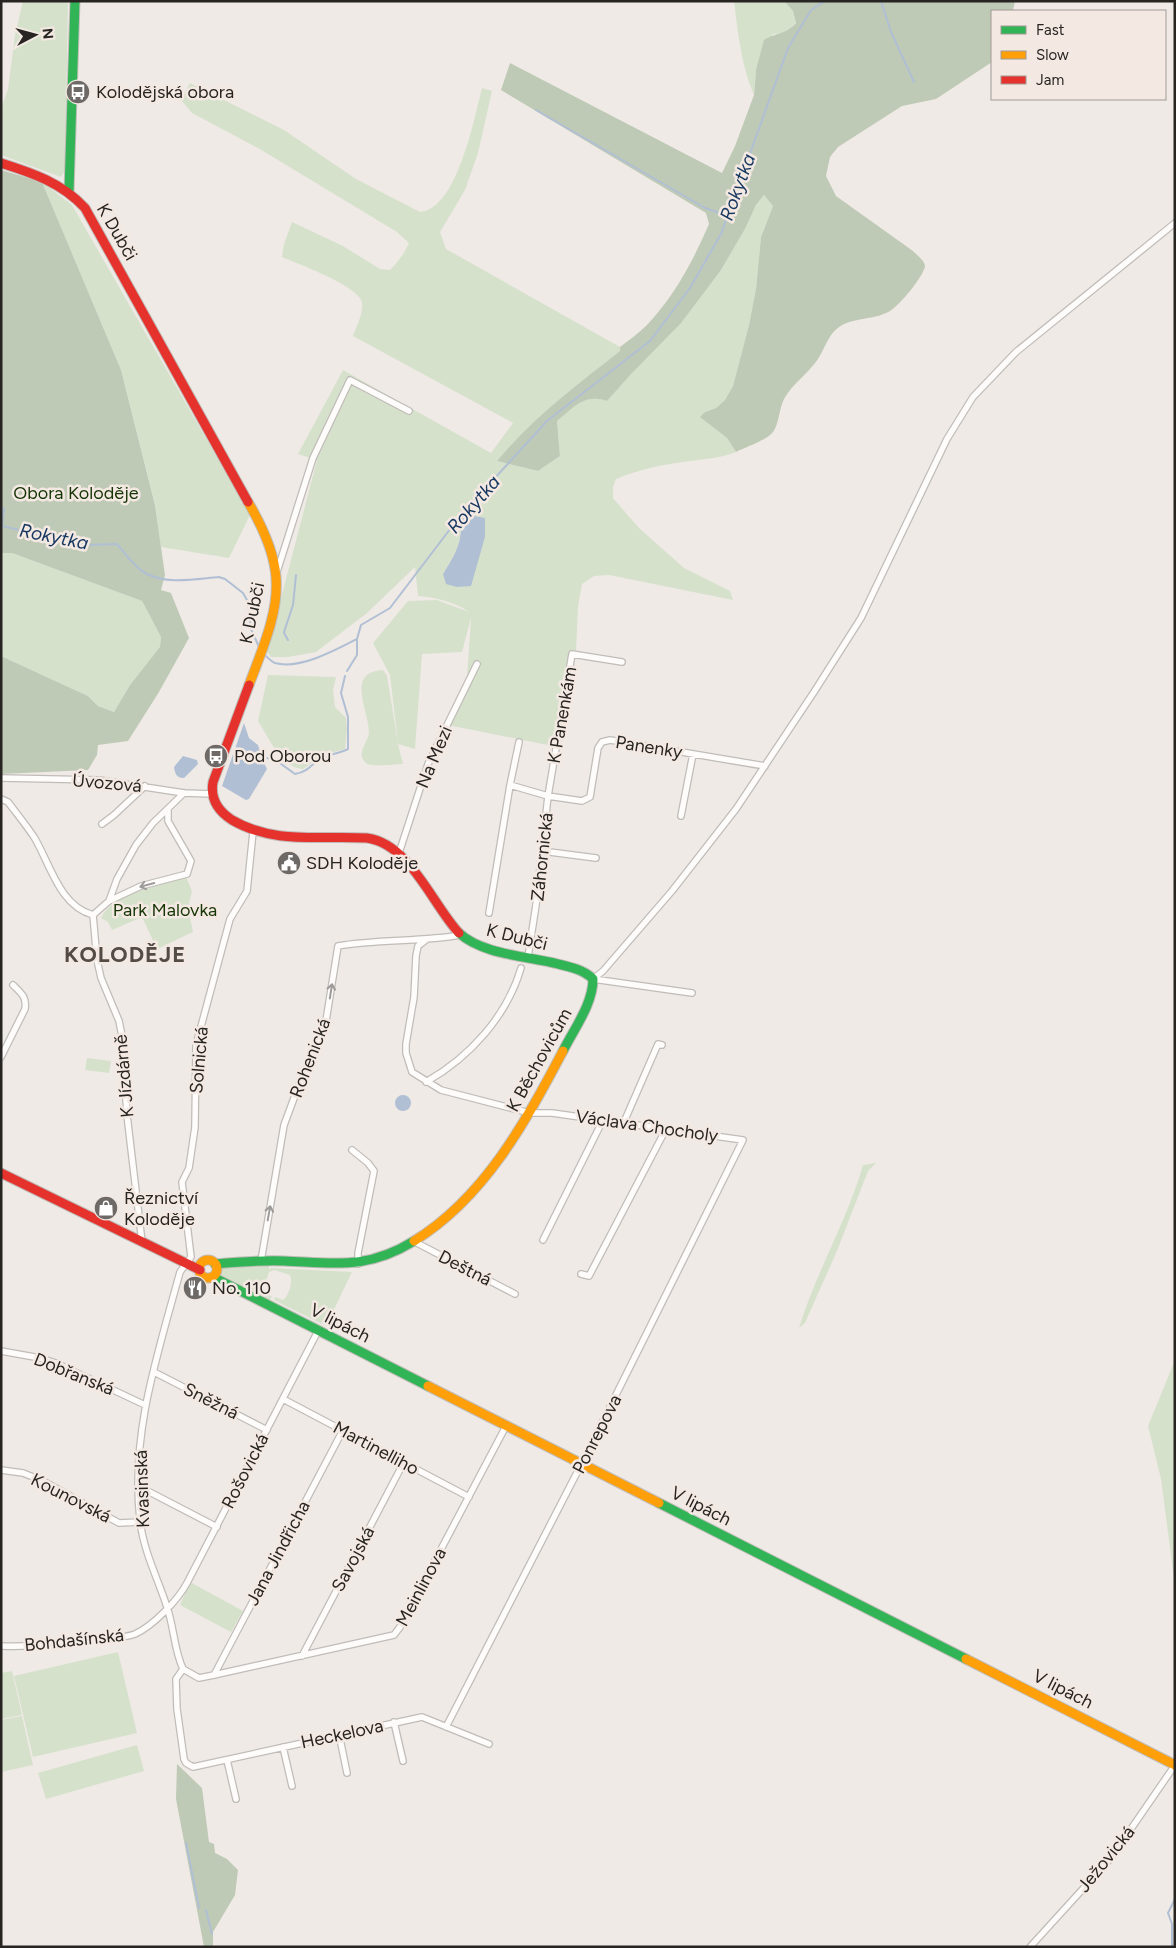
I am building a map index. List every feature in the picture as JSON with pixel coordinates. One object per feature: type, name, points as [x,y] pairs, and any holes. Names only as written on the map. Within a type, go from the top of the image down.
[{"type":"street","points":[[69,191],[75,1]]},
{"type":"street","name":"K Dubči","points":[[1,163],[46,178],[69,191],[81,203],[93,220],[262,527],[276,577],[274,607],[265,642],[211,788],[221,812],[253,832],[291,838],[361,838],[388,844],[399,853],[440,910],[461,935],[477,945],[492,951],[528,957],[577,969],[593,979]]},
{"type":"street","points":[[593,979],[603,971],[672,890],[736,810],[796,720],[861,618],[948,439],[973,397],[1016,352],[1175,222]]},
{"type":"street","points":[[276,577],[313,458],[350,380],[409,411]]},
{"type":"street","name":"K Panenkám","points":[[548,796],[572,654],[622,662]]},
{"type":"street","name":"Na Mezi","points":[[399,853],[428,764],[477,664]]},
{"type":"street","name":"Panenky","points":[[548,796],[582,801],[590,797],[598,748],[602,742],[610,740],[765,766]]},
{"type":"street","points":[[489,913],[519,742]]},
{"type":"street","points":[[681,816],[693,754]]},
{"type":"street","name":"Úvozová","points":[[1,778],[99,780],[184,793],[212,794]]},
{"type":"street","name":"Záhornická","points":[[510,785],[548,796],[536,905],[528,957]]},
{"type":"street","points":[[102,824],[145,786]]},
{"type":"street","points":[[109,901],[117,879],[136,845],[154,823],[184,793]]},
{"type":"street","points":[[1,799],[8,802],[35,838],[64,894],[83,912],[93,915],[109,901],[141,886],[187,874],[191,861],[168,821],[168,810]]},
{"type":"street","name":"Solnická","points":[[188,1264],[191,1257],[191,1249],[182,1182],[189,1168],[195,1128],[196,1045],[230,919],[247,891],[253,832]]},
{"type":"street","points":[[542,851],[596,858]]},
{"type":"street","name":"K Jízdárně","points":[[93,915],[97,960],[101,978],[119,1021],[122,1036],[127,1115],[142,1242]]},
{"type":"street","name":"Rohenická","points":[[261,1261],[284,1125],[300,1082],[325,1027],[338,946],[461,935]]},
{"type":"street","points":[[427,939],[418,946],[416,956],[414,997],[406,1053],[412,1072],[426,1082],[440,1074],[488,1031],[516,986],[522,968]]},
{"type":"street","points":[[593,979],[692,993]]},
{"type":"street","name":"K Běchovicům","points":[[215,1264],[261,1261],[358,1264],[381,1258],[415,1242],[436,1228],[453,1213],[481,1182],[530,1113],[591,997],[593,979]]},
{"type":"street","points":[[1,1057],[25,1009],[26,1002],[24,996],[13,986]]},
{"type":"street","points":[[624,1122],[658,1044],[662,1045]]},
{"type":"street","name":"Václava Chocholy","points":[[426,1082],[441,1090],[530,1113],[552,1113],[624,1122],[743,1140]]},
{"type":"street","points":[[543,1240],[603,1120]]},
{"type":"street","points":[[581,1274],[589,1276],[666,1129]]},
{"type":"street","name":"Ponrepova","points":[[446,1727],[582,1465],[743,1140]]},
{"type":"street","points":[[352,1150],[368,1163],[374,1171],[358,1253],[358,1264]]},
{"type":"street","points":[[1,1173],[188,1264],[200,1267]]},
{"type":"street","name":"Deštná","points":[[415,1242],[515,1294]]},
{"type":"street","points":[[209,1260],[215,1264],[217,1271],[213,1277],[205,1278],[200,1267],[209,1260]]},
{"type":"street","name":"Kvasinská","points":[[188,1264],[180,1272],[145,1406],[138,1456],[138,1486],[140,1522],[150,1560],[168,1608],[183,1669],[176,1679],[177,1709],[184,1759],[186,1764],[193,1767]]},
{"type":"street","name":"V lipách","points":[[213,1277],[1175,1765]]},
{"type":"street","name":"Rošovická","points":[[168,1608],[185,1587],[318,1330]]},
{"type":"street","name":"Dobřanská","points":[[1,1351],[56,1363],[145,1406]]},
{"type":"street","name":"Sněžná","points":[[154,1372],[267,1430]]},
{"type":"street","name":"Martinelliho","points":[[283,1399],[469,1497]]},
{"type":"street","name":"Meinlinova","points":[[183,1669],[199,1678],[389,1637],[397,1632],[506,1426]]},
{"type":"street","name":"Jana Jindřicha","points":[[214,1675],[343,1430]]},
{"type":"street","name":"Savojská","points":[[302,1656],[404,1462]]},
{"type":"street","name":"Kounovská","points":[[1,1470],[23,1474],[43,1481],[119,1523],[140,1522]]},
{"type":"street","points":[[138,1486],[217,1527]]},
{"type":"street","name":"Bohdašínská","points":[[1,1646],[70,1644],[135,1634],[168,1608]]},
{"type":"street","name":"Heckelova","points":[[193,1767],[422,1717],[489,1744]]},
{"type":"street","points":[[394,1722],[403,1761]]},
{"type":"street","points":[[339,1734],[347,1773]]},
{"type":"street","points":[[283,1747],[292,1786]]},
{"type":"street","points":[[227,1760],[236,1799]]},
{"type":"street","name":"Ježovická","points":[[1030,1947],[1111,1858],[1175,1765]]},
{"type":"green space","points":[[23,1],[68,1],[65,171],[61,177],[1,155],[1,109],[8,89],[15,35]]},
{"type":"green space","points":[[734,1],[784,1],[793,11],[796,22],[786,31],[773,34],[756,70],[754,95],[743,61]]},
{"type":"green space","points":[[784,1],[1015,1],[1013,10],[991,10],[991,63],[936,99],[902,106],[838,147],[830,157],[826,176],[836,196],[919,256],[924,262],[924,271],[905,297],[890,311],[845,324],[835,330],[814,364],[784,399],[777,425],[773,432],[761,441],[736,452],[727,438],[700,417],[705,412],[716,408],[725,400],[733,386],[756,289],[761,237],[773,206],[764,195],[756,205],[745,229],[721,270],[681,323],[607,401],[599,399],[586,400],[574,406],[557,421],[560,456],[538,471],[497,461],[540,416],[620,351],[620,347],[637,334],[657,314],[682,277],[709,224],[706,213],[501,90],[510,63],[722,173],[735,146],[754,95],[756,70],[764,40],[788,30],[796,23],[793,11]]},
{"type":"green space","points":[[190,83],[284,130],[356,179],[420,212],[433,207],[444,196],[454,180],[469,140],[482,88],[492,91],[478,153],[465,190],[440,232],[446,249],[620,347],[620,351],[540,416],[497,461],[538,471],[560,456],[557,421],[574,406],[586,400],[599,399],[607,401],[721,270],[745,229],[756,205],[765,194],[773,206],[761,237],[756,289],[733,386],[725,400],[716,408],[705,412],[701,417],[727,438],[736,452],[641,470],[616,479],[613,487],[613,498],[639,528],[684,568],[730,591],[733,600],[609,575],[594,576],[582,584],[578,606],[576,652],[574,652],[553,746],[448,725],[467,678],[471,618],[462,652],[422,654],[415,749],[398,744],[403,764],[372,765],[365,762],[362,751],[369,733],[363,703],[362,685],[365,677],[371,672],[383,670],[387,676],[398,743],[390,675],[373,643],[408,601],[437,600],[469,612],[445,601],[418,596],[415,567],[367,613],[316,652],[288,657],[271,657],[267,652],[317,460],[298,454],[343,370],[491,453],[513,423],[353,336],[362,311],[362,303],[359,296],[340,283],[282,257],[284,244],[292,222],[343,246],[380,269],[390,270],[401,258],[409,243],[397,232],[258,148],[192,113],[181,100]],"holes":[[[460,521],[485,537],[443,574],[459,542]]]},
{"type":"green space","name":"Obora Koloděje","points":[[1,170],[42,182],[121,370],[155,505],[165,575],[161,590],[171,593],[189,638],[159,692],[128,741],[98,745],[97,755],[88,770],[1,774],[1,656],[88,696],[98,706],[114,712],[130,685],[160,647],[161,637],[142,601],[12,553],[1,553]]},
{"type":"green space","points":[[42,182],[72,205],[250,515],[229,558],[161,547],[155,504],[121,370]]},
{"type":"green space","points":[[1,553],[12,553],[142,601],[161,637],[160,648],[130,685],[114,712],[98,706],[88,696],[1,656]]},
{"type":"green space","points":[[268,675],[336,677],[333,690],[335,707],[346,718],[345,749],[323,755],[303,769],[295,767],[282,758],[258,721]]},
{"type":"green space","name":"Park Malovka","points":[[186,877],[192,891],[188,908],[193,932],[157,949],[142,917],[112,930],[108,922],[101,918],[107,909],[127,896]]},
{"type":"green space","points":[[87,1058],[111,1061],[109,1073],[85,1070]]},
{"type":"green space","points":[[876,1163],[868,1171],[837,1251],[805,1323],[799,1328],[814,1287],[849,1206],[863,1165]]},
{"type":"green space","points":[[269,1266],[269,1270],[271,1268],[352,1272],[326,1326],[274,1300],[275,1297],[283,1300],[287,1295],[291,1285],[290,1275],[274,1270],[269,1272],[263,1290],[266,1294],[272,1296],[270,1300],[218,1273],[219,1268]]},
{"type":"green space","points":[[1175,1360],[1175,1586],[1161,1479],[1148,1426]]},
{"type":"green space","points":[[190,1582],[243,1611],[231,1632],[180,1605]]},
{"type":"green space","points":[[118,1652],[137,1733],[33,1757],[14,1676]]},
{"type":"green space","points":[[12,1671],[22,1715],[1,1719],[1,1673]]},
{"type":"green space","points":[[22,1716],[33,1765],[1,1772],[1,1720]]},
{"type":"green space","points":[[137,1745],[144,1771],[46,1799],[38,1773]]},
{"type":"green space","points":[[177,1764],[202,1788],[209,1842],[214,1844],[215,1853],[227,1859],[238,1870],[235,1895],[213,1932],[213,1947],[204,1947],[176,1799]]},
{"type":"water","points":[[463,517],[485,518],[485,537],[471,586],[457,587],[446,584],[443,574],[459,542],[460,521]]},
{"type":"water","points":[[244,723],[249,738],[258,745],[260,752],[267,758],[263,761],[267,769],[249,799],[246,800],[222,786]]},
{"type":"water","points":[[183,756],[197,760],[198,764],[184,778],[181,778],[175,773],[174,767]]},
{"type":"water","points":[[403,1095],[411,1103],[403,1111],[395,1103]]},
{"type":"waterway","name":"Rokytka","points":[[263,653],[275,663],[295,664],[317,658],[357,639],[361,625],[390,608],[460,516],[547,421],[650,341],[690,288],[721,234],[788,48],[811,10],[825,1]]},
{"type":"waterway","points":[[881,1],[891,32],[914,82]]},
{"type":"waterway","points":[[536,110],[705,208],[728,216]]},
{"type":"waterway","name":"Rokytka","points":[[1,507],[4,509],[2,526],[83,545],[117,544],[137,567],[154,577],[172,580],[219,577],[225,579],[243,593],[248,602],[251,629],[259,647]]},
{"type":"waterway","points":[[288,640],[284,633],[293,605],[296,575]]},
{"type":"waterway","points":[[347,671],[357,655],[357,639]]},
{"type":"waterway","points":[[267,758],[277,761],[295,774],[305,771],[324,757],[348,749],[348,717],[341,693],[345,676]]},
{"type":"waterway","points":[[186,1843],[199,1908]]},
{"type":"waterway","points":[[1172,1947],[1172,1924],[1168,1913],[1175,1899]]},
{"type":"waterway","points":[[206,1910],[212,1934]]},
{"type":"traffic: fast","points":[[69,191],[75,1]]},
{"type":"traffic: fast","points":[[459,933],[480,946],[506,954],[572,968],[586,973],[593,979],[590,998],[563,1051]]},
{"type":"traffic: fast","points":[[215,1264],[267,1261],[350,1263],[381,1257],[414,1241]]},
{"type":"traffic: fast","points":[[213,1277],[428,1386]]},
{"type":"traffic: fast","points":[[659,1503],[966,1659]]},
{"type":"traffic: slow","points":[[248,502],[270,548],[276,577],[275,605],[272,619],[249,685]]},
{"type":"traffic: slow","points":[[414,1241],[439,1223],[461,1203],[501,1157],[534,1105],[563,1051]]},
{"type":"traffic: slow","points":[[208,1260],[214,1263],[217,1269],[214,1275],[208,1278],[202,1275],[199,1269],[202,1263],[208,1260]]},
{"type":"traffic: slow","points":[[428,1386],[659,1503]]},
{"type":"traffic: slow","points":[[966,1659],[1175,1765]]},
{"type":"traffic: jam","points":[[1,163],[36,175],[57,185],[85,208],[248,502]]},
{"type":"traffic: jam","points":[[249,685],[213,782],[214,799],[219,809],[232,820],[248,828],[265,833],[298,837],[367,838],[382,843],[396,851],[408,863],[459,933]]},
{"type":"traffic: jam","points":[[1,1173],[200,1270]]},
{"type":"place","name":"Kolodějská obora","points":[[78,92]]},
{"type":"place","name":"Pod Oborou","points":[[216,756]]},
{"type":"place","name":"SDH Koloděje","points":[[289,863]]},
{"type":"place","name":"Řeznictví Koloděje","points":[[106,1208]]},
{"type":"place","name":"No. 110","points":[[195,1288]]},
{"type":"district","name":"KOLODĚJE","points":[[125,954]]}]
